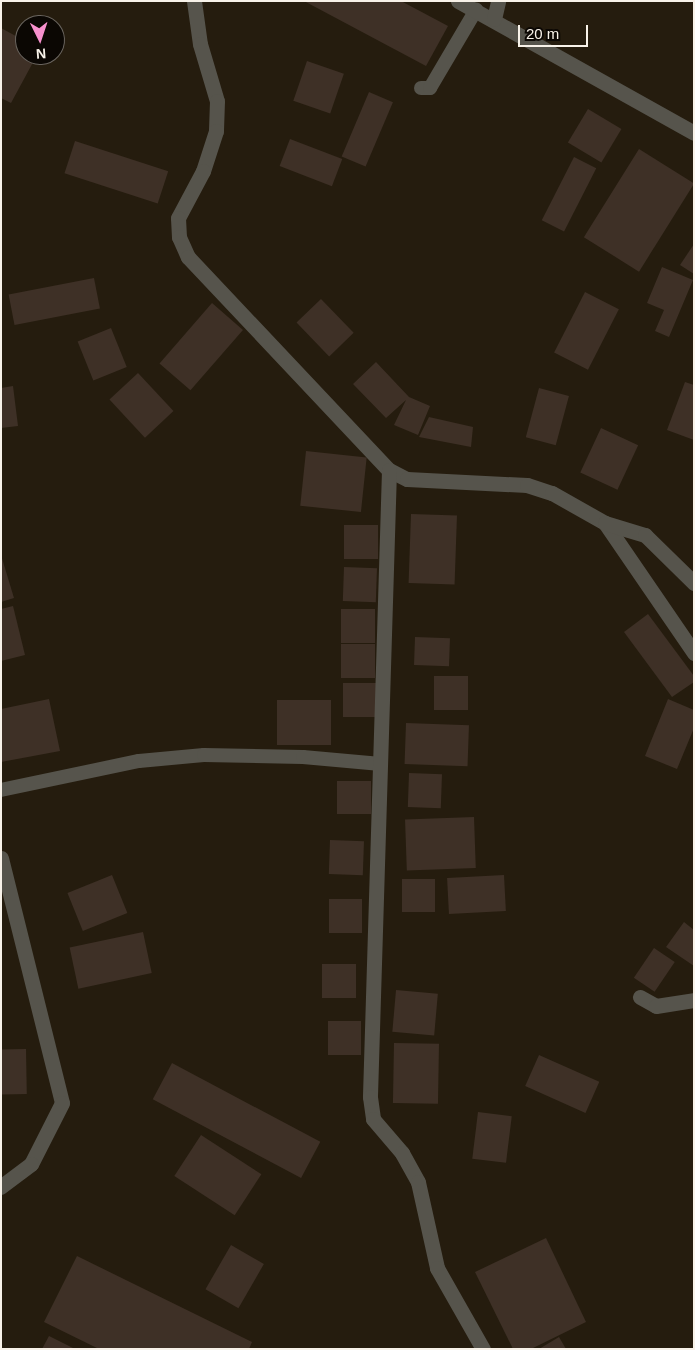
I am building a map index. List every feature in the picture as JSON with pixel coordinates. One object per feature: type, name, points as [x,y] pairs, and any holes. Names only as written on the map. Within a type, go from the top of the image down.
[{"type":"street","points":[[194,1],[200,44],[217,102],[216,131],[203,171],[178,218],[179,237],[188,257],[389,470],[407,479],[527,485],[552,492],[605,523],[645,535],[694,583]]},
{"type":"street","points":[[458,1],[494,19],[694,133]]},
{"type":"street","points":[[494,19],[498,1]]},
{"type":"street","points":[[389,470],[370,1097],[373,1119],[402,1153],[418,1182],[437,1268],[484,1349]]},
{"type":"street","points":[[605,523],[694,652]]},
{"type":"street","points":[[1,858],[62,1103],[31,1164],[1,1187]]},
{"type":"street","points":[[640,997],[656,1006],[694,1000]]},
{"type":"lane","points":[[421,88],[430,88],[476,10]]},
{"type":"lane","points":[[1,790],[138,762],[204,755],[303,757],[381,764]]},
{"type":"building","points":[[304,1],[401,1],[448,26],[426,66]]},
{"type":"building","points":[[1,28],[15,36],[15,65],[32,65],[11,103],[1,98]]},
{"type":"building","points":[[307,61],[344,74],[330,113],[293,101]]},
{"type":"building","points":[[369,92],[393,102],[366,167],[342,156]]},
{"type":"building","points":[[588,109],[621,129],[601,163],[568,142]]},
{"type":"building","points":[[290,139],[342,159],[332,186],[280,166]]},
{"type":"building","points":[[75,141],[168,171],[158,204],[64,173]]},
{"type":"building","points":[[639,149],[694,183],[639,272],[584,237]]},
{"type":"building","points":[[574,157],[596,168],[564,232],[542,220]]},
{"type":"building","points":[[694,244],[694,274],[680,265]]},
{"type":"building","points":[[662,267],[693,280],[669,337],[655,331],[664,310],[647,303]]},
{"type":"building","points":[[94,278],[100,308],[15,325],[9,295]]},
{"type":"building","points":[[585,292],[619,309],[588,370],[554,353]]},
{"type":"building","points":[[321,299],[354,333],[329,356],[297,323]]},
{"type":"building","points":[[212,303],[243,330],[190,390],[160,363]]},
{"type":"building","points":[[111,328],[127,367],[93,380],[78,341]]},
{"type":"building","points":[[376,362],[409,397],[430,406],[418,435],[394,425],[406,400],[386,418],[353,384]]},
{"type":"building","points":[[138,373],[173,411],[145,438],[109,400]]},
{"type":"building","points":[[685,382],[694,385],[694,440],[667,430]]},
{"type":"building","points":[[13,386],[18,426],[1,428],[1,388]]},
{"type":"building","points":[[539,388],[569,396],[556,445],[526,437]]},
{"type":"building","points":[[429,417],[473,427],[471,447],[419,437]]},
{"type":"building","points":[[601,428],[638,445],[617,490],[580,472]]},
{"type":"building","points":[[306,451],[367,457],[361,512],[300,506]]},
{"type":"building","points":[[411,514],[457,516],[455,585],[409,583]]},
{"type":"building","points":[[344,525],[378,525],[378,559],[344,559]]},
{"type":"building","points":[[1,555],[14,598],[1,602]]},
{"type":"building","points":[[344,567],[377,568],[376,602],[343,601]]},
{"type":"building","points":[[13,606],[25,655],[1,661],[1,609]]},
{"type":"building","points":[[341,609],[375,609],[375,643],[341,643]]},
{"type":"building","points":[[648,614],[694,676],[694,682],[672,697],[624,632]]},
{"type":"building","points":[[415,637],[450,638],[449,666],[414,665]]},
{"type":"building","points":[[341,644],[375,644],[375,678],[341,678]]},
{"type":"building","points":[[434,676],[468,676],[468,710],[434,710]]},
{"type":"building","points":[[343,683],[376,683],[376,717],[343,717]]},
{"type":"building","points":[[49,699],[60,751],[1,762],[1,709]]},
{"type":"building","points":[[668,699],[694,710],[694,728],[677,769],[645,756]]},
{"type":"building","points":[[277,700],[331,700],[331,745],[277,745]]},
{"type":"building","points":[[406,723],[469,725],[468,766],[405,764]]},
{"type":"building","points":[[409,773],[442,774],[441,808],[408,807]]},
{"type":"building","points":[[337,781],[371,781],[371,814],[337,814]]},
{"type":"building","points":[[474,817],[476,868],[407,870],[405,819]]},
{"type":"building","points":[[330,840],[364,841],[363,875],[329,874]]},
{"type":"building","points":[[112,875],[127,913],[83,931],[67,893]]},
{"type":"building","points":[[504,875],[506,911],[449,914],[447,878]]},
{"type":"building","points":[[402,879],[435,879],[435,912],[402,912]]},
{"type":"building","points":[[329,899],[362,899],[362,933],[329,933]]},
{"type":"building","points":[[684,922],[694,930],[694,966],[666,947]]},
{"type":"building","points":[[143,932],[152,973],[78,989],[70,948]]},
{"type":"building","points":[[654,948],[675,962],[655,992],[634,978]]},
{"type":"building","points":[[322,964],[356,964],[356,998],[322,998]]},
{"type":"building","points":[[396,990],[438,994],[434,1036],[392,1032]]},
{"type":"building","points":[[328,1021],[361,1021],[361,1055],[328,1055]]},
{"type":"building","points":[[394,1043],[439,1044],[438,1104],[393,1103]]},
{"type":"building","points":[[1,1049],[26,1049],[27,1094],[2,1094]]},
{"type":"building","points":[[539,1055],[599,1082],[585,1113],[525,1086]]},
{"type":"building","points":[[172,1063],[320,1142],[301,1178],[153,1099]]},
{"type":"building","points":[[478,1112],[512,1116],[506,1163],[472,1159]]},
{"type":"building","points":[[201,1135],[261,1174],[235,1215],[174,1176]]},
{"type":"building","points":[[546,1238],[586,1322],[531,1349],[513,1349],[475,1272]]},
{"type":"building","points":[[231,1245],[264,1264],[238,1308],[206,1289]]},
{"type":"building","points":[[77,1256],[252,1342],[249,1349],[99,1349],[44,1322]]},
{"type":"building","points":[[49,1336],[75,1349],[42,1349]]},
{"type":"building","points":[[559,1337],[566,1349],[539,1349]]}]
